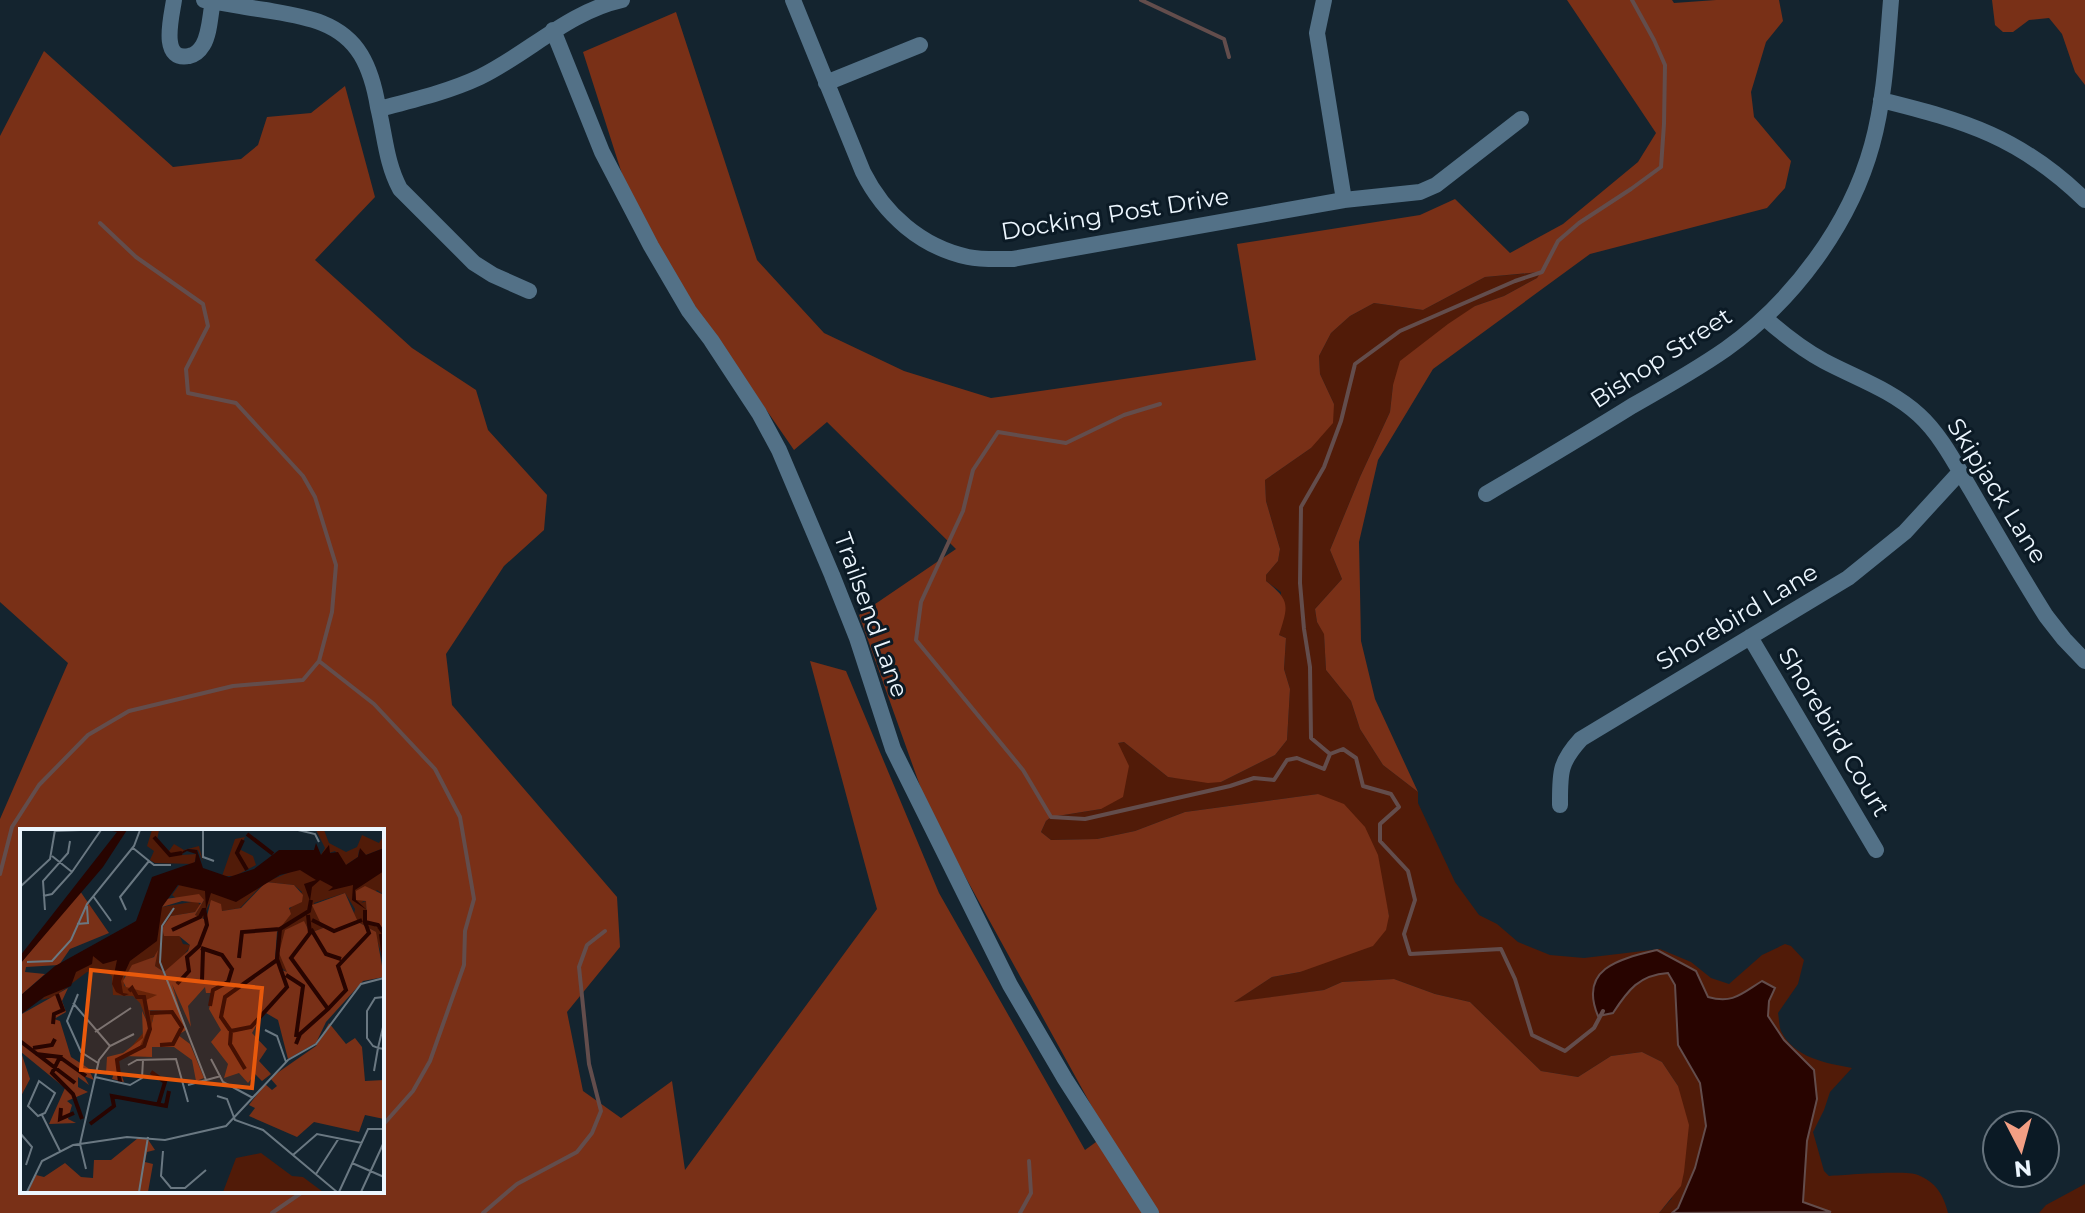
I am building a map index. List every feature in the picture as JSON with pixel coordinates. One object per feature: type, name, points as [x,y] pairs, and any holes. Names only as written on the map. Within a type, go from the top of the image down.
[{"type":"street","points":[[174,0],[169,39],[171,48],[182,56],[196,54],[203,47],[209,1],[308,18],[327,24],[347,37],[361,54],[371,76],[387,158],[400,189],[484,271],[529,291]]},
{"type":"street","points":[[379,109],[481,76],[585,12],[622,0]]},
{"type":"street","name":"Docking Post Drive","points":[[793,0],[873,193],[916,235],[943,250],[971,258],[1013,259],[1344,200],[1420,192],[1436,185],[1521,119]]},
{"type":"street","points":[[1324,0],[1317,33],[1344,200]]},
{"type":"street","name":"Bishop Street","points":[[1486,494],[1701,366],[1765,318],[1788,295],[1812,265],[1844,213],[1872,146],[1881,100],[1891,0]]},
{"type":"street","name":"Trailsend Lane","points":[[553,30],[602,152],[651,246],[689,311],[759,413],[779,450],[857,638],[893,749],[1010,985],[1065,1079],[1151,1213]]},
{"type":"street","points":[[826,83],[920,45]]},
{"type":"street","points":[[1881,100],[1976,127],[2030,155],[2085,200]]},
{"type":"street","name":"Skipjack Lane","points":[[1765,318],[1808,352],[1903,402],[1931,428],[2046,616],[2085,661]]},
{"type":"street","name":"Shorebird Lane","points":[[1560,805],[1561,769],[1566,755],[1581,739],[1848,578],[1905,532],[1960,472]]},
{"type":"street","name":"Shorebird Court","points":[[1750,637],[1876,850]]},
{"type":"shaded area","points":[[1567,0],[1672,0],[1674,3],[1779,0],[1783,21],[1766,42],[1751,92],[1754,117],[1791,161],[1785,188],[1767,208],[1590,254],[1433,369],[1378,460],[1359,542],[1361,641],[1375,699],[1418,792],[1383,765],[1360,729],[1351,701],[1326,670],[1324,634],[1317,622],[1315,609],[1342,579],[1330,550],[1390,412],[1400,361],[1475,306],[1504,296],[1537,278],[1541,272],[1485,277],[1423,310],[1374,303],[1350,316],[1331,333],[1319,356],[1320,374],[1334,404],[1333,423],[1311,448],[1265,480],[1266,501],[1280,549],[1278,561],[1266,575],[1266,581],[1280,594],[1285,605],[1279,635],[1286,638],[1284,669],[1290,689],[1287,740],[1275,755],[1221,782],[1208,783],[1168,777],[1124,742],[1118,743],[1129,766],[1123,797],[1101,809],[1051,817],[1041,832],[1051,840],[1097,839],[1135,831],[1185,812],[1318,794],[1344,804],[1365,827],[1378,855],[1389,916],[1386,930],[1373,946],[1300,972],[1272,977],[1234,1002],[1324,990],[1342,982],[1394,979],[1435,994],[1470,1002],[1541,1071],[1578,1077],[1611,1056],[1642,1052],[1662,1062],[1678,1086],[1689,1125],[1681,1186],[1659,1213],[0,1213],[0,819],[68,663],[0,602],[0,136],[44,51],[173,167],[241,159],[258,145],[267,117],[311,113],[345,86],[375,197],[315,260],[412,348],[476,390],[488,430],[547,495],[544,530],[504,566],[446,654],[452,705],[617,897],[620,947],[567,1012],[583,1091],[621,1118],[672,1081],[685,1170],[877,909],[810,661],[846,671],[939,893],[1085,1150],[1107,1134],[929,811],[859,615],[956,549],[827,422],[794,450],[638,224],[583,52],[676,12],[757,260],[824,333],[904,371],[991,398],[1256,360],[1237,244],[1420,215],[1455,199],[1510,253],[1563,224],[1638,162],[1656,133]]},
{"type":"shaded area","points":[[1992,0],[2085,0],[2085,85],[2075,72],[2062,34],[2049,18],[2029,20],[2013,32],[2003,32],[1995,25]]},
{"type":"shaded area","points":[[1542,272],[1537,278],[1504,296],[1475,306],[1393,385],[1390,412],[1330,550],[1342,579],[1315,609],[1317,622],[1324,633],[1326,670],[1351,701],[1360,729],[1383,765],[1418,792],[1418,803],[1455,882],[1479,915],[1497,924],[1518,942],[1550,955],[1584,958],[1660,949],[1691,962],[1711,978],[1729,984],[1762,955],[1785,944],[1791,946],[1804,960],[1798,984],[1778,1013],[1781,1031],[1802,1053],[1852,1068],[1830,1092],[1813,1132],[1824,1171],[1829,1176],[1918,1175],[1938,1190],[1948,1213],[1659,1213],[1672,1198],[1678,1086],[1662,1062],[1642,1052],[1611,1056],[1578,1077],[1541,1071],[1470,1002],[1435,994],[1394,979],[1342,982],[1324,990],[1232,1003],[1272,977],[1300,972],[1389,916],[1385,899],[1318,794],[1185,812],[1135,831],[1097,839],[1051,840],[1041,832],[1051,817],[1101,809],[1118,743],[1124,742],[1168,777],[1221,782],[1275,755],[1287,740],[1290,689],[1284,669],[1286,638],[1279,635],[1281,592],[1266,581],[1266,575],[1278,561],[1280,549],[1266,501],[1265,480],[1311,448],[1334,404],[1320,374],[1319,356],[1331,333],[1350,316],[1374,303],[1423,310],[1485,277]]},
{"type":"shaded area","points":[[1657,950],[1696,971],[1708,997],[1731,998],[1762,981],[1775,988],[1769,1001],[1768,1016],[1784,1040],[1814,1070],[1817,1099],[1807,1141],[1803,1202],[1831,1212],[1672,1213],[1678,1208],[1695,1168],[1706,1126],[1700,1083],[1678,1045],[1675,985],[1668,973],[1649,977],[1629,991],[1613,1013],[1598,1016],[1593,1000],[1598,976],[1606,968],[1629,957]]},
{"type":"shaded area","points":[[2085,1184],[2085,1213],[2039,1213],[2046,1205]]},
{"type":"waterway","points":[[1141,0],[1224,39],[1229,57]]},
{"type":"waterway","points":[[1330,754],[1311,738],[1310,667],[1300,583],[1301,507],[1324,467],[1341,421],[1355,364],[1400,331],[1542,272],[1558,241],[1661,167],[1665,65],[1632,0]]},
{"type":"waterway","points":[[0,874],[12,827],[39,785],[88,735],[129,711],[233,686],[303,680],[319,661],[332,612],[336,565],[315,497],[303,476],[236,403],[188,393],[186,369],[208,326],[203,304],[136,257],[100,223]]},
{"type":"waterway","points":[[1160,404],[1124,415],[1066,443],[998,432],[973,470],[963,511],[921,602],[916,640],[1023,770],[1051,817],[1085,819],[1254,778],[1274,780],[1287,760],[1297,758],[1324,769],[1330,754],[1343,749],[1356,758],[1363,786],[1391,794],[1399,807],[1380,824],[1380,841],[1408,871],[1415,900],[1404,934],[1410,954],[1501,949],[1515,979],[1532,1035],[1565,1051],[1594,1028],[1603,1011]]},
{"type":"waterway","points":[[319,661],[374,704],[435,769],[460,817],[474,899],[465,931],[464,965],[430,1061],[413,1091],[384,1124]]},
{"type":"waterway","points":[[483,1213],[517,1184],[577,1152],[592,1133],[601,1111],[589,1064],[579,967],[587,945],[605,931]]},
{"type":"waterway","points":[[1020,1213],[1031,1193],[1029,1161]]},
{"type":"waterway","points":[[272,1213],[301,1193]]}]
